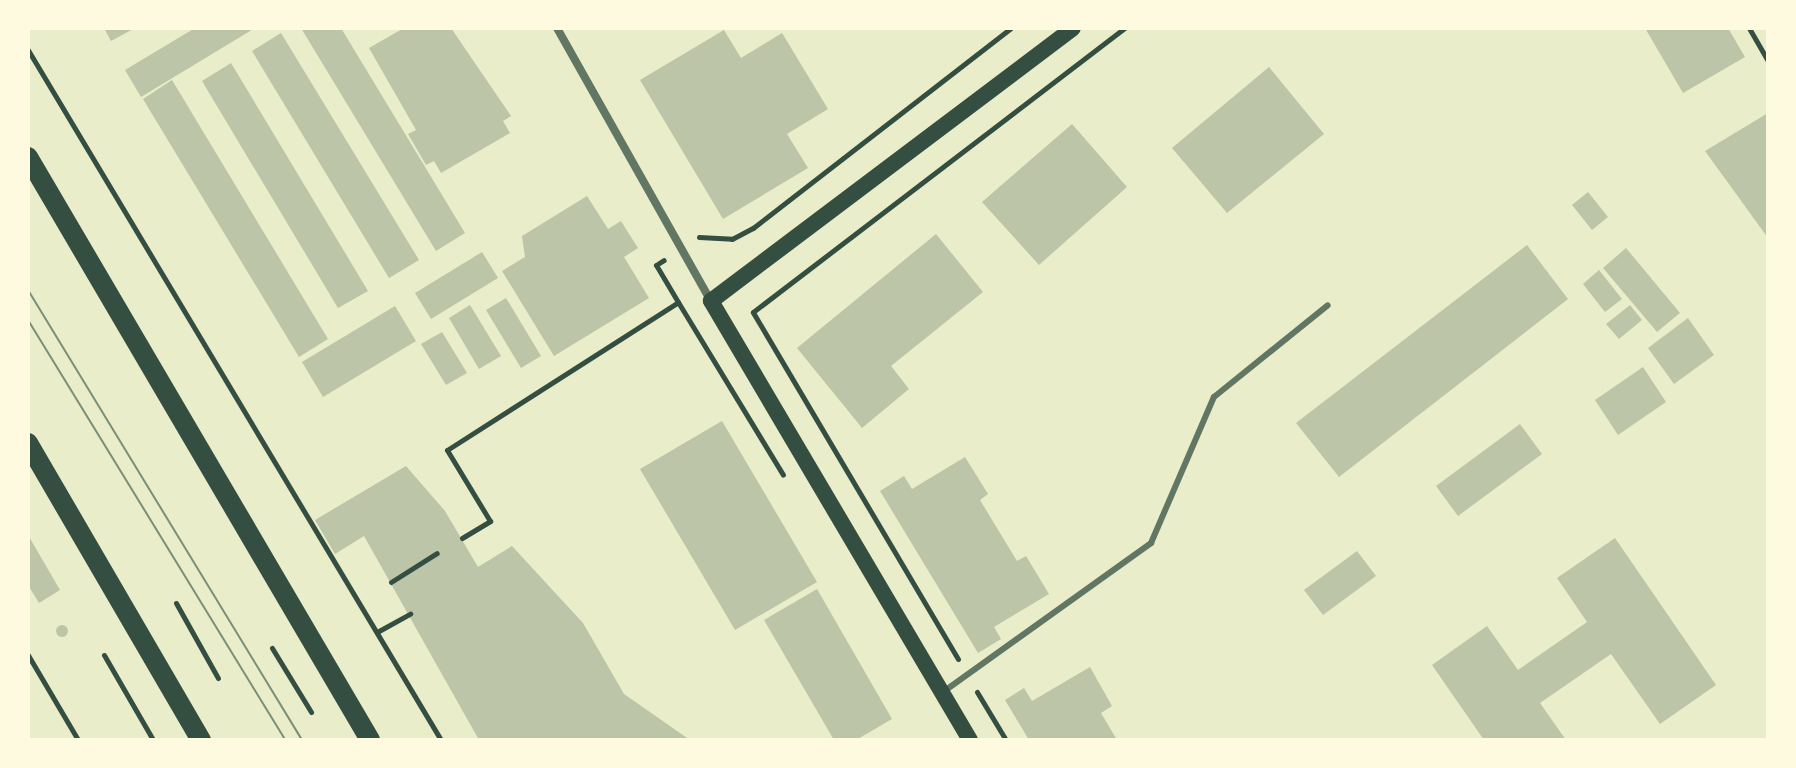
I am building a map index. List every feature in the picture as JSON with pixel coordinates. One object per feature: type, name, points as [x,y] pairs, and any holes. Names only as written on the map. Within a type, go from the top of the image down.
[{"type":"main road","points":[[970,740],[711,301],[1073,28]]},
{"type":"main road","points":[[28,157],[370,740]]},
{"type":"main road","points":[[28,443],[201,740]]},
{"type":"street","points":[[557,28],[679,250],[711,301]]},
{"type":"lane","points":[[943,692],[1151,543],[1214,397],[1328,305]]},
{"type":"path","points":[[462,538],[490,521],[447,450],[678,302],[656,265],[703,234],[732,239],[753,228],[1011,28]]},
{"type":"path","points":[[966,673],[753,312],[1125,28]]},
{"type":"path","points":[[1749,28],[1768,61]]},
{"type":"path","points":[[28,50],[441,740]]},
{"type":"path","points":[[391,582],[437,553]]},
{"type":"path","points":[[176,603],[218,678]]},
{"type":"path","points":[[377,632],[410,614]]},
{"type":"path","points":[[272,648],[311,712]]},
{"type":"path","points":[[28,655],[78,740]]},
{"type":"path","points":[[104,655],[153,740]]},
{"type":"path","points":[[974,686],[1006,740]]},
{"type":"building","points":[[104,28],[135,28],[111,41]]},
{"type":"building","points":[[195,28],[255,28],[141,97],[125,70]]},
{"type":"building","points":[[301,28],[341,28],[465,233],[436,251]]},
{"type":"building","points":[[404,28],[451,28],[511,116],[503,121],[510,133],[441,173],[434,161],[426,165],[408,134],[416,130],[369,48]]},
{"type":"building","points":[[1645,28],[1728,28],[1745,57],[1683,93]]},
{"type":"building","points":[[724,30],[741,58],[782,33],[828,109],[787,134],[808,168],[723,219],[640,80]]},
{"type":"building","points":[[281,33],[419,260],[389,278],[252,51]]},
{"type":"building","points":[[231,63],[368,291],[338,308],[202,81]]},
{"type":"building","points":[[1269,67],[1324,134],[1227,213],[1172,148]]},
{"type":"building","points":[[172,80],[328,339],[299,357],[143,99]]},
{"type":"building","points":[[1768,113],[1768,238],[1705,151]]},
{"type":"building","points":[[1072,124],[1127,187],[1039,265],[982,202]]},
{"type":"building","points":[[1588,192],[1608,217],[1592,230],[1572,205]]},
{"type":"building","points":[[587,196],[608,229],[621,221],[638,248],[624,257],[649,298],[554,356],[502,271],[525,257],[522,236]]},
{"type":"building","points":[[936,234],[983,292],[891,366],[909,389],[862,428],[797,348]]},
{"type":"building","points":[[1527,245],[1568,299],[1339,477],[1296,423]]},
{"type":"building","points":[[1626,248],[1680,313],[1657,332],[1603,268]]},
{"type":"building","points":[[482,252],[498,278],[431,319],[415,293]]},
{"type":"building","points":[[1599,270],[1622,299],[1605,312],[1583,284]]},
{"type":"building","points":[[506,298],[541,356],[521,368],[486,310]]},
{"type":"building","points":[[470,305],[501,356],[479,369],[449,318]]},
{"type":"building","points":[[1630,305],[1642,320],[1619,339],[1606,324]]},
{"type":"building","points":[[395,306],[416,341],[323,397],[302,362]]},
{"type":"building","points":[[1688,318],[1714,355],[1674,384],[1648,348]]},
{"type":"building","points":[[442,332],[467,373],[446,385],[421,344]]},
{"type":"building","points":[[1643,367],[1666,402],[1618,435],[1595,400]]},
{"type":"building","points":[[722,421],[817,582],[735,630],[640,469]]},
{"type":"building","points":[[1520,424],[1542,454],[1458,516],[1436,486]]},
{"type":"building","points":[[965,457],[988,494],[980,500],[1017,561],[1026,556],[1049,594],[994,627],[1001,639],[978,653],[880,491],[904,476],[912,489]]},
{"type":"building","points":[[406,466],[445,511],[478,567],[512,546],[583,623],[624,694],[690,740],[479,740],[364,536],[335,554],[315,520]]},
{"type":"building","points":[[28,535],[60,590],[39,603],[28,585]]},
{"type":"building","points":[[1615,538],[1716,685],[1660,724],[1611,654],[1540,703],[1566,740],[1484,740],[1432,665],[1487,626],[1518,670],[1587,622],[1557,578]]},
{"type":"building","points":[[1357,551],[1376,576],[1323,615],[1304,590]]},
{"type":"building","points":[[817,589],[892,719],[856,740],[834,740],[764,620]]},
{"type":"building","points":[[62,625],[68,631],[62,637],[56,631]]},
{"type":"building","points":[[1090,667],[1112,706],[1101,713],[1117,740],[1029,740],[1005,700],[1024,688],[1032,701]]},
{"type":"tram line","points":[[28,290],[302,740]]},
{"type":"tram line","points":[[28,320],[285,740]]}]
